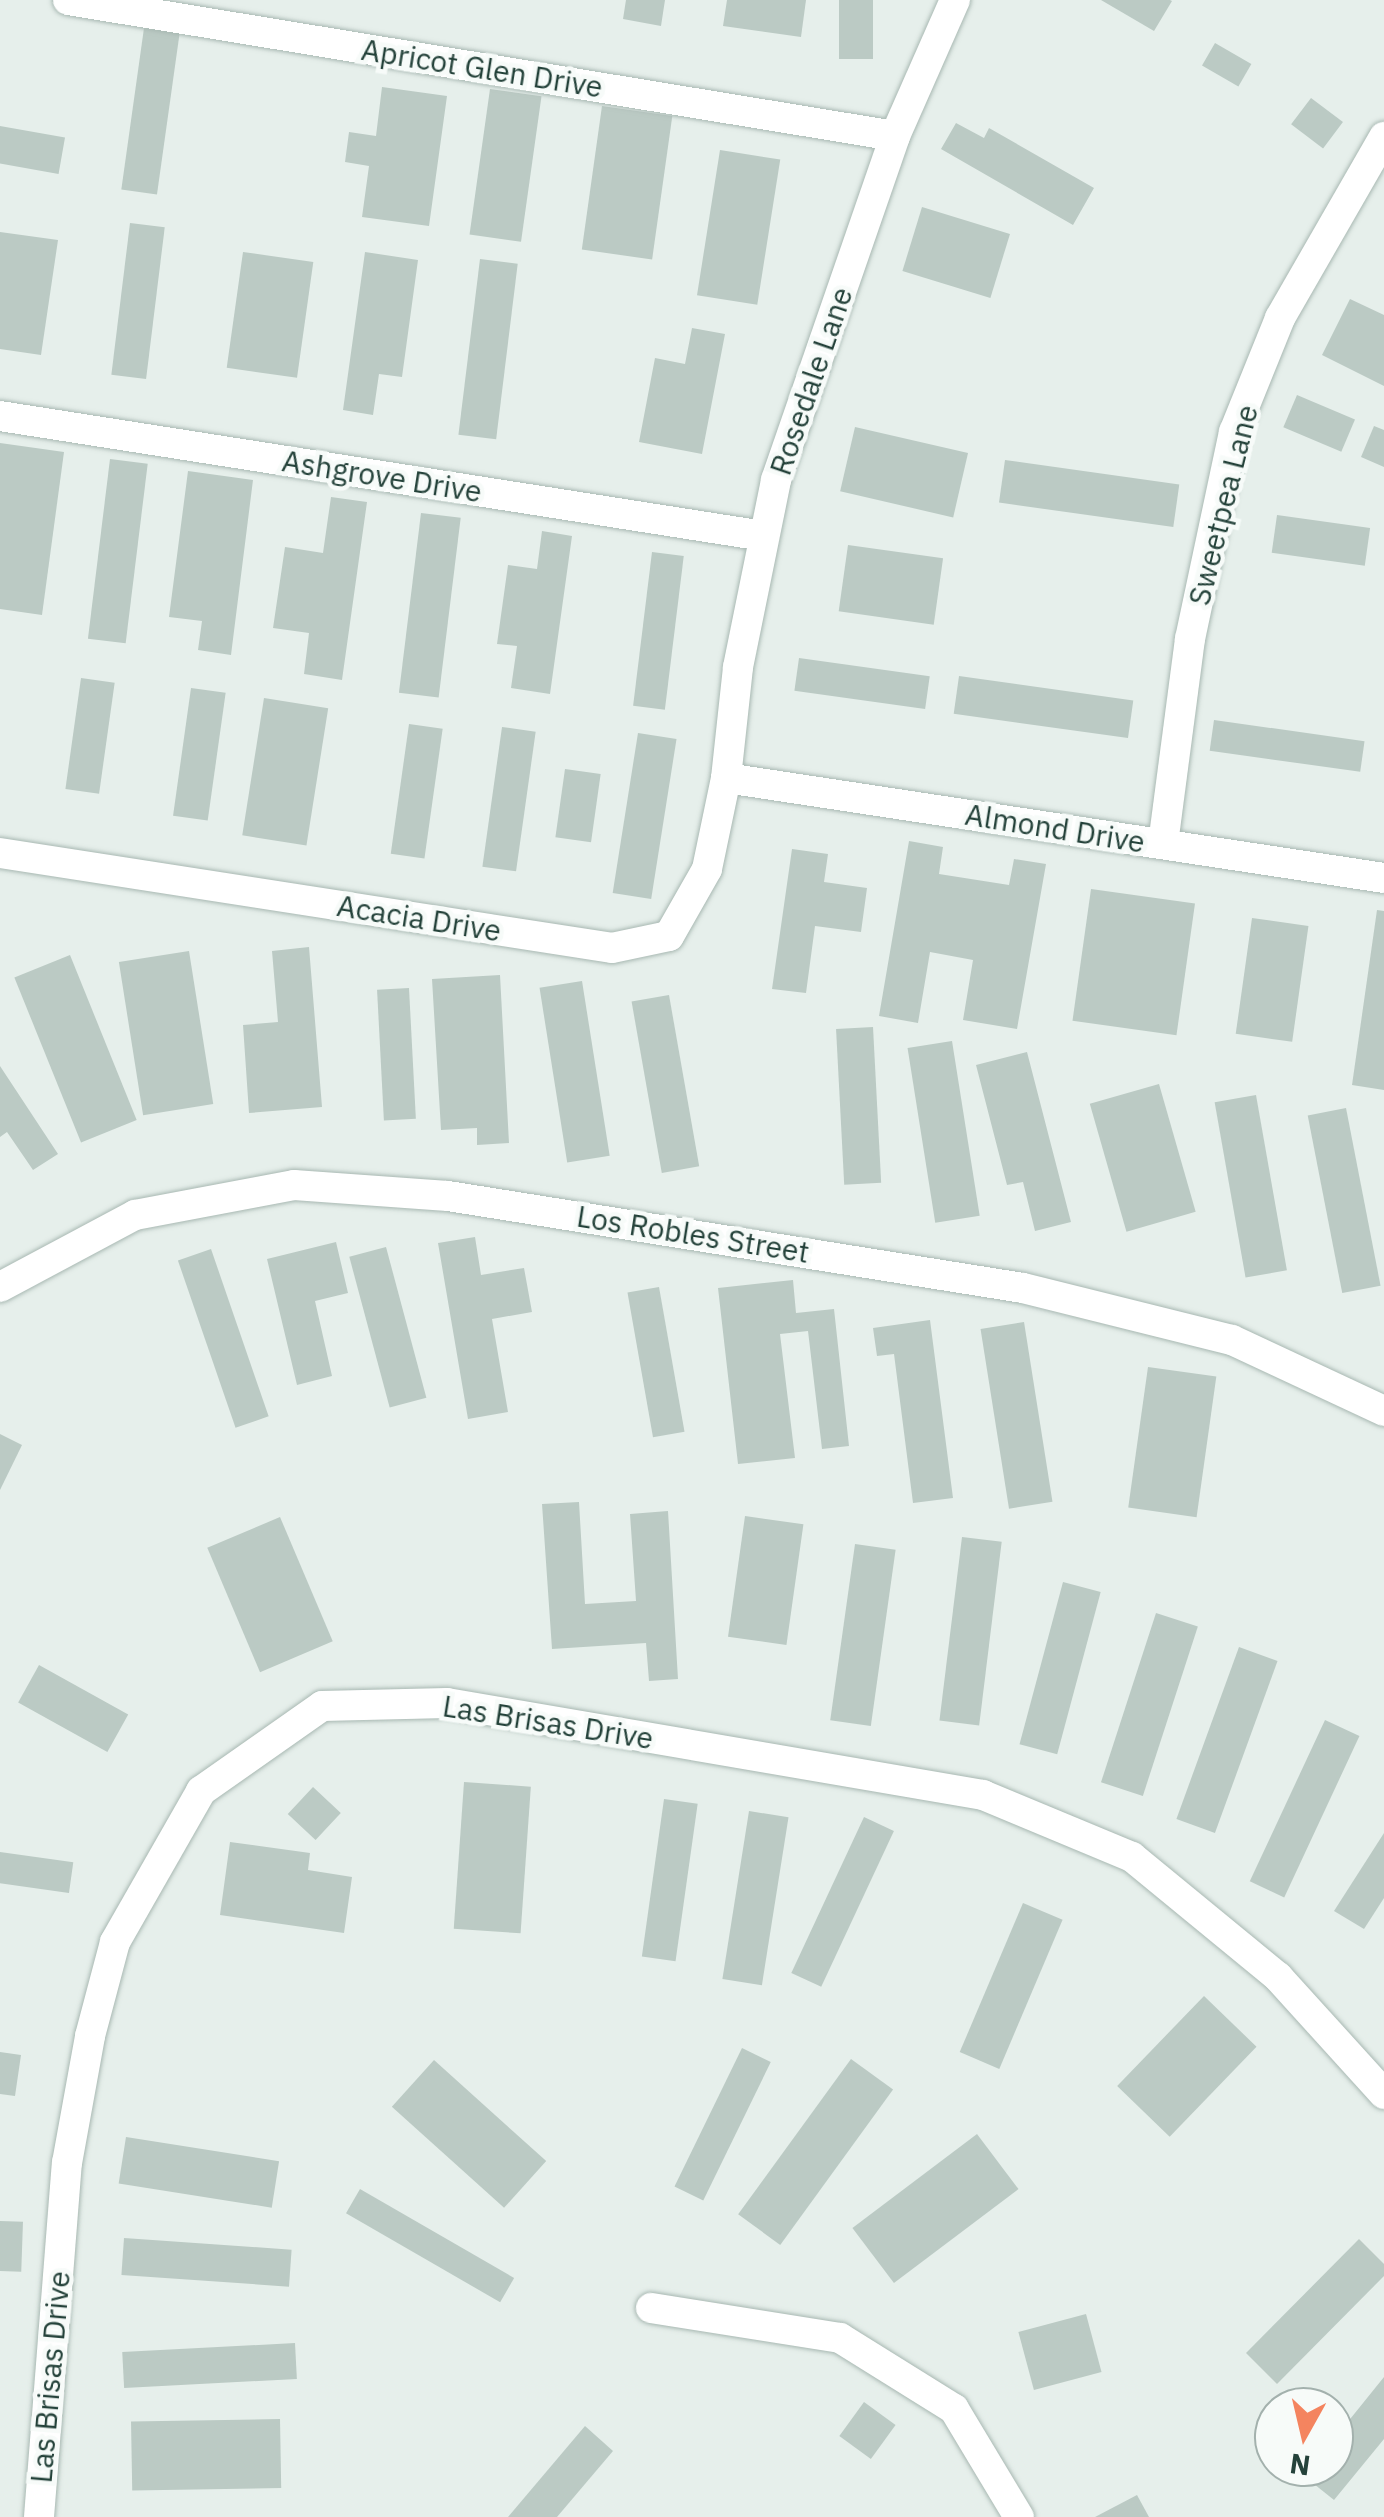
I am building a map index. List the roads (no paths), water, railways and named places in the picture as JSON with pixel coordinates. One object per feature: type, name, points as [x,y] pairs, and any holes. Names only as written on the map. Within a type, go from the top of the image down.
[{"type":"street","name":"Apricot Glen Drive","points":[[68,0],[895,136]]},
{"type":"street","name":"Rosedale Lane","points":[[726,778],[738,667],[776,480],[895,136],[955,0]]},
{"type":"street","name":"Sweetpea Lane","points":[[1164,844],[1190,640],[1234,432],[1280,318],[1384,137]]},
{"type":"street","name":"Ashgrove Drive","points":[[0,416],[764,536]]},
{"type":"street","name":"Almond Drive","points":[[726,778],[1384,878]]},
{"type":"street","name":"Acacia Drive","points":[[0,852],[612,948],[669,936],[707,869],[726,778]]},
{"type":"street","name":"Los Robles Street","points":[[0,1287],[135,1215],[294,1185],[448,1196],[1023,1288],[1232,1340],[1384,1410]]},
{"type":"street","name":"Las Brisas Drive","points":[[38,2517],[67,2163],[90,2036],[115,1942],[201,1792],[322,1706],[446,1703],[983,1795],[1132,1858],[1278,1977],[1384,2094]]},
{"type":"street","points":[[651,2308],[840,2338],[954,2409],[1018,2517]]}]
